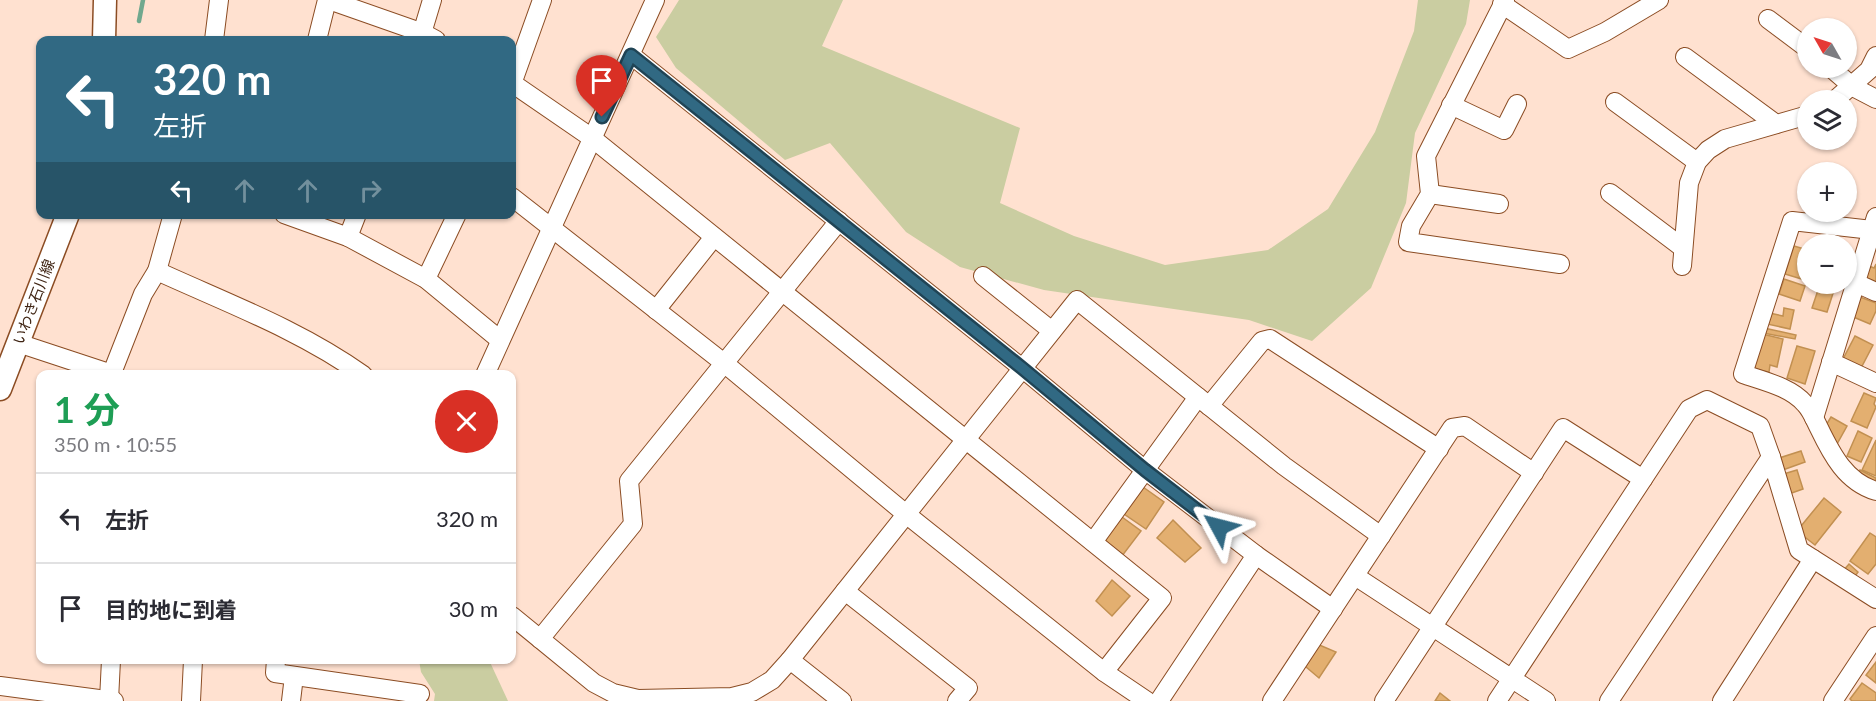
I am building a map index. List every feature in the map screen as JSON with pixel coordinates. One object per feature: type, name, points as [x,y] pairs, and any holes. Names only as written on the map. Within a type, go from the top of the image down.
[{"type":"main road","points":[[104,36],[105,0]]},
{"type":"main road","name":"いわき石川線","points":[[0,389],[66,219]]},
{"type":"street","points":[[214,36],[219,0]]},
{"type":"street","points":[[318,36],[328,0],[421,36]]},
{"type":"street","points":[[426,36],[432,0]]},
{"type":"street","points":[[516,72],[542,0]]},
{"type":"street","points":[[487,370],[655,0]]},
{"type":"street","points":[[1560,264],[1408,242],[1411,226],[1430,194],[1426,156],[1504,2],[1568,49],[1605,32],[1659,0]]},
{"type":"street","points":[[1768,19],[1797,41]]},
{"type":"street","points":[[631,55],[1022,368],[1145,470],[1256,555],[1333,609]]},
{"type":"street","points":[[1849,90],[1869,70],[1876,56]]},
{"type":"street","points":[[1685,57],[1776,124]]},
{"type":"street","points":[[1843,78],[1853,87],[1876,99]]},
{"type":"street","points":[[516,86],[592,138],[1162,598],[1104,672]]},
{"type":"street","points":[[1615,102],[1697,162]]},
{"type":"street","points":[[1452,105],[1504,130],[1517,104]]},
{"type":"street","points":[[1610,193],[1682,257],[1689,183],[1697,162],[1708,150],[1725,139],[1797,118]]},
{"type":"street","points":[[1430,194],[1499,204]]},
{"type":"street","points":[[516,200],[724,363],[906,514],[1104,672],[1147,701]]},
{"type":"street","points":[[115,370],[143,294],[157,272],[172,219]]},
{"type":"street","points":[[298,219],[348,237],[426,279],[501,340]]},
{"type":"street","points":[[348,237],[355,219]]},
{"type":"street","points":[[426,279],[455,219]]},
{"type":"street","points":[[540,639],[633,524],[629,481],[839,221]]},
{"type":"street","points":[[1857,280],[1874,223],[1792,221],[1743,374],[1783,388],[1805,403],[1831,452],[1848,475],[1863,488],[1876,491]]},
{"type":"street","points":[[656,310],[714,237]]},
{"type":"street","points":[[157,272],[306,338],[356,370]]},
{"type":"street","points":[[983,276],[1052,331]]},
{"type":"street","points":[[1857,283],[1876,292]]},
{"type":"street","points":[[1814,418],[1853,294]]},
{"type":"street","points":[[516,619],[594,683],[613,693],[638,699],[660,700],[732,697],[752,692],[772,680],[790,660],[1077,300],[1284,466],[1382,536]]},
{"type":"street","points":[[1093,542],[1145,470],[1204,402],[1262,341],[1270,339],[1439,449]]},
{"type":"street","points":[[18,344],[101,370]]},
{"type":"street","points":[[1831,362],[1876,383]]},
{"type":"street","points":[[1497,701],[1689,409],[1707,400],[1760,426],[1799,550],[1876,599]]},
{"type":"street","points":[[1272,701],[1452,428],[1465,426],[1534,473]]},
{"type":"street","points":[[1384,701],[1563,428],[1643,479]]},
{"type":"street","points":[[1609,701],[1771,457]]},
{"type":"street","points":[[1159,701],[1256,555]]},
{"type":"street","points":[[1722,701],[1813,559]]},
{"type":"street","points":[[1355,576],[1546,701]]},
{"type":"street","points":[[845,591],[968,688],[957,701]]},
{"type":"street","points":[[1833,701],[1876,636]]},
{"type":"street","points":[[790,660],[842,701]]},
{"type":"street","points":[[109,700],[111,664]]},
{"type":"street","points":[[191,701],[193,664]]},
{"type":"street","points":[[276,664],[275,673],[420,694]]},
{"type":"street","points":[[291,701],[294,676]]},
{"type":"street","points":[[0,686],[67,698],[114,701]]},
{"type":"green space","points":[[679,0],[843,0],[822,46],[1020,128],[1000,203],[1074,236],[1165,265],[1268,250],[1328,209],[1375,132],[1414,31],[1418,0],[1470,0],[1466,24],[1415,133],[1406,203],[1371,288],[1312,341],[1249,320],[1044,290],[960,267],[906,232],[830,143],[785,160],[676,68],[656,37]]},
{"type":"green space","points":[[420,664],[491,664],[508,701],[434,701],[435,694],[421,672]]},
{"type":"building","points":[[1794,246],[1797,247],[1797,278],[1785,274]]},
{"type":"building","points":[[1876,264],[1876,286],[1863,280],[1869,266],[1874,268]]},
{"type":"building","points":[[1784,279],[1797,283],[1797,294],[1802,294],[1800,301],[1779,294]]},
{"type":"building","points":[[1817,294],[1833,294],[1827,312],[1812,308]]},
{"type":"building","points":[[1860,297],[1876,303],[1876,311],[1870,324],[1851,316]]},
{"type":"building","points":[[1784,308],[1794,310],[1790,329],[1767,324],[1769,313],[1783,316]]},
{"type":"building","points":[[1764,328],[1796,335],[1795,339],[1763,333]]},
{"type":"building","points":[[1762,334],[1783,339],[1777,367],[1770,365],[1769,372],[1754,369]]},
{"type":"building","points":[[1855,336],[1873,345],[1860,370],[1842,361]]},
{"type":"building","points":[[1797,346],[1815,351],[1805,384],[1787,378]]},
{"type":"building","points":[[1864,393],[1876,398],[1874,404],[1876,407],[1867,428],[1851,421]]},
{"type":"building","points":[[1831,417],[1847,426],[1837,444],[1823,430]]},
{"type":"building","points":[[1858,431],[1872,438],[1861,462],[1847,456]]},
{"type":"building","points":[[1876,440],[1876,476],[1862,470]]},
{"type":"building","points":[[1801,451],[1805,462],[1780,471],[1776,459]]},
{"type":"building","points":[[1797,470],[1803,489],[1786,495],[1780,475]]},
{"type":"building","points":[[1860,470],[1876,478],[1873,488],[1856,480]]},
{"type":"building","points":[[1143,487],[1164,502],[1146,529],[1124,514]]},
{"type":"building","points":[[1824,498],[1841,512],[1815,545],[1797,531]]},
{"type":"building","points":[[1122,517],[1141,531],[1122,556],[1104,541]]},
{"type":"building","points":[[1173,520],[1201,548],[1185,562],[1157,538]]},
{"type":"building","points":[[1870,533],[1876,537],[1876,564],[1868,574],[1850,561]]},
{"type":"building","points":[[1849,564],[1858,572],[1853,579],[1843,571]]},
{"type":"building","points":[[1112,580],[1130,596],[1112,616],[1096,601]]},
{"type":"building","points":[[1317,644],[1336,652],[1319,678],[1299,661]]},
{"type":"building","points":[[1876,662],[1876,683],[1866,675]]},
{"type":"building","points":[[1862,683],[1876,693],[1876,701],[1852,701],[1850,699]]},
{"type":"building","points":[[1440,693],[1450,701],[1435,701]]},
{"type":"waterway","points":[[139,21],[143,0]]},
{"type":"route","points":[[602,117],[631,55],[1022,368],[1145,470],[1219,527]]}]
